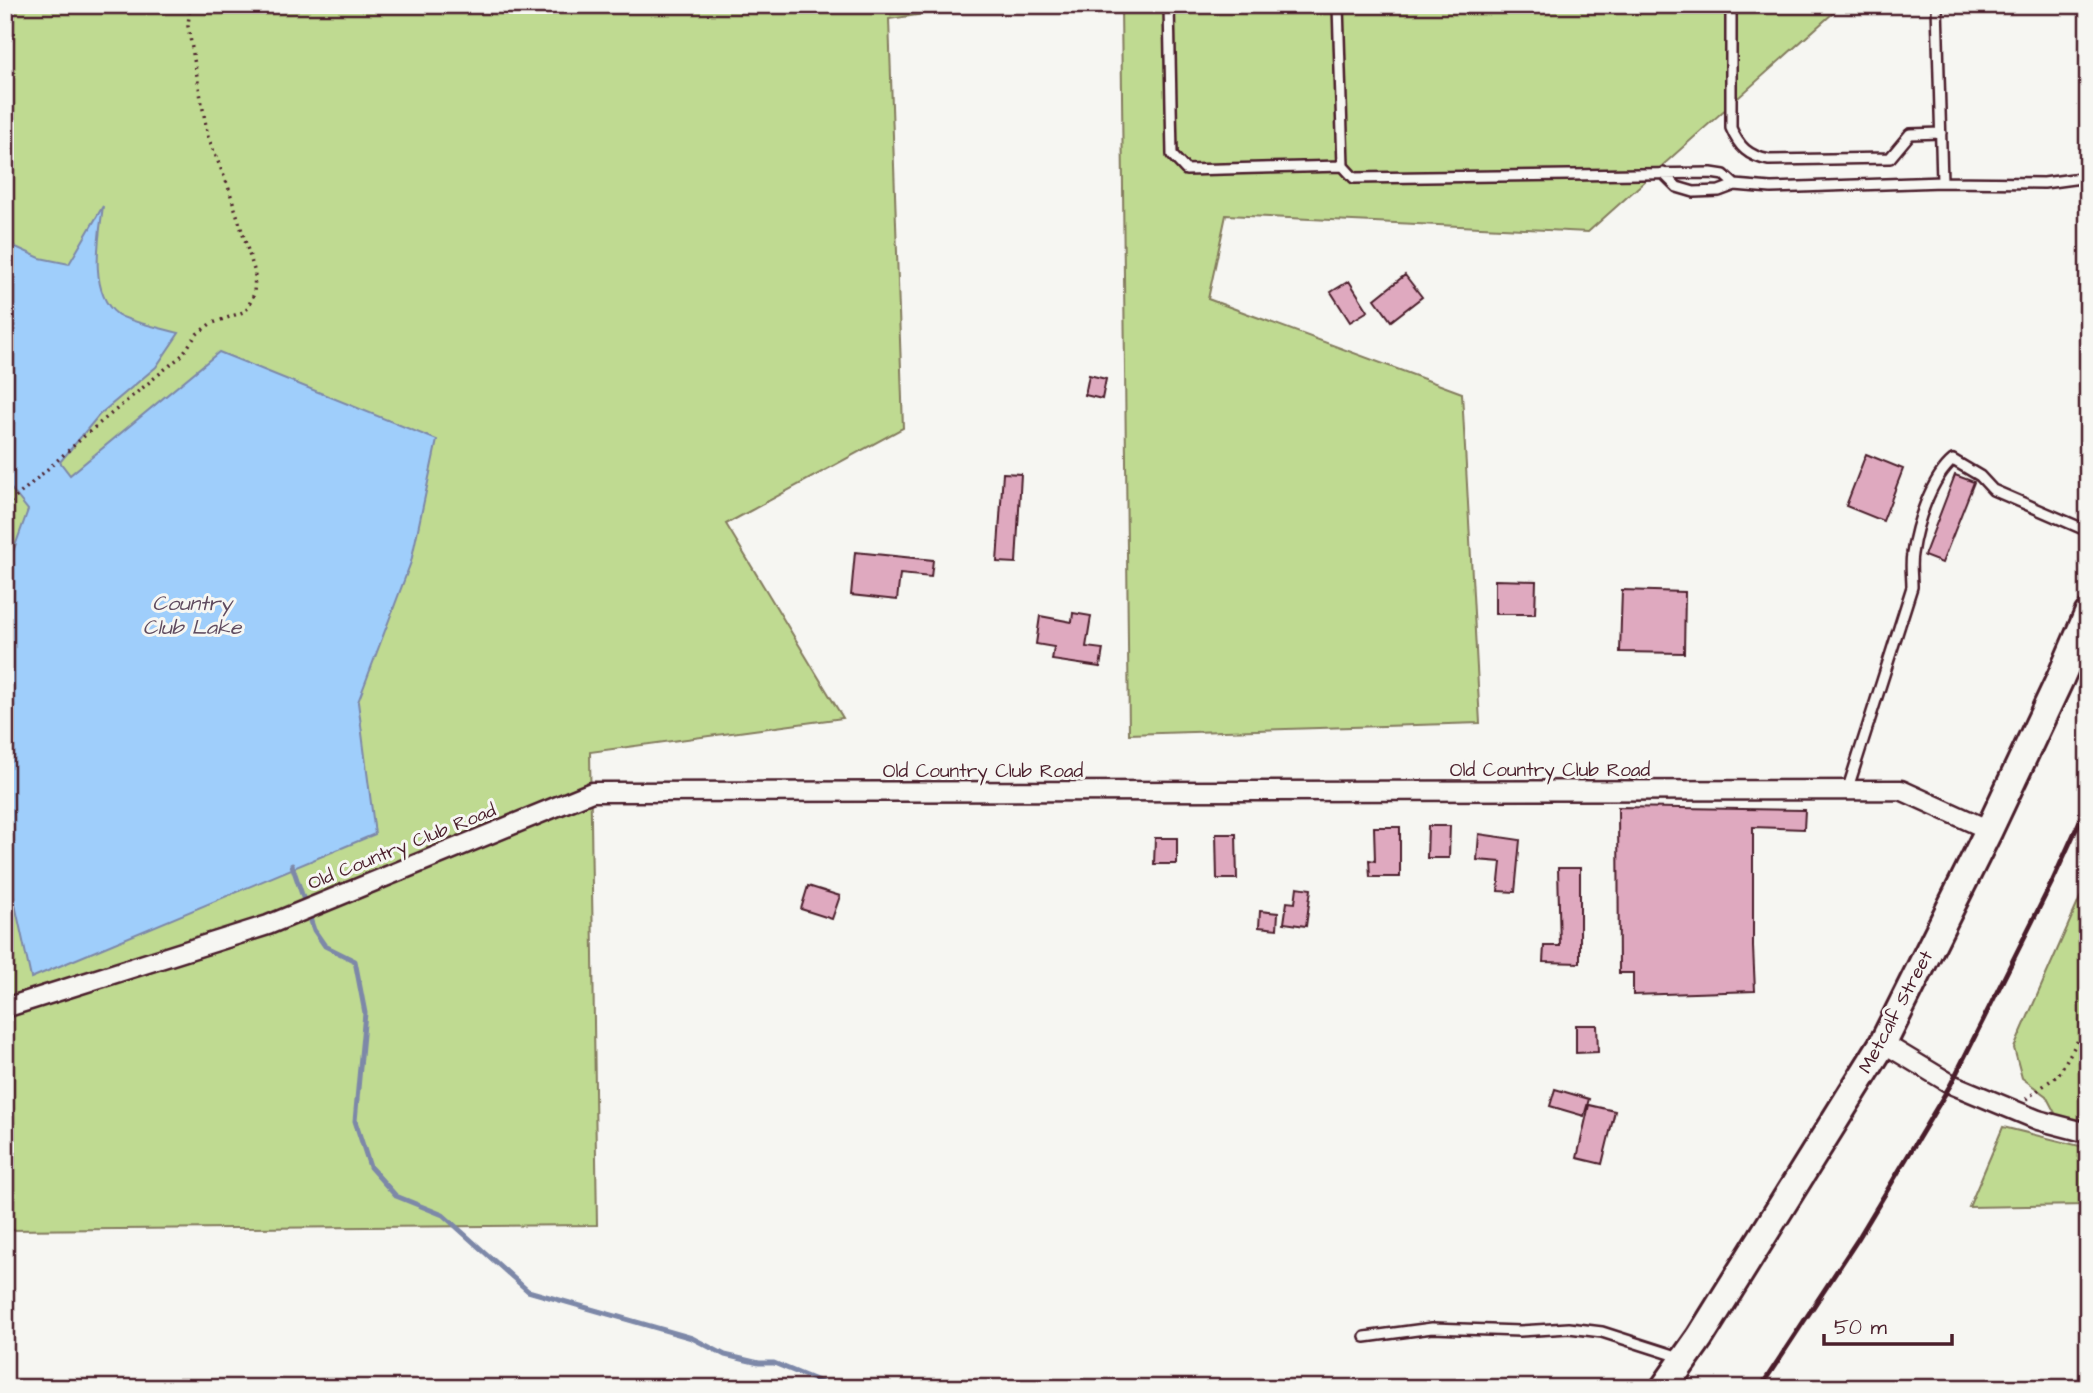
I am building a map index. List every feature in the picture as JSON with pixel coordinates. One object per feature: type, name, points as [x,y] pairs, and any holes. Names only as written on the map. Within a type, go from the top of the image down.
[{"type":"street","name":"Metcalf Street","points":[[1664,1388],[1685,1359],[1883,1043],[1989,830],[2088,614]]},
{"type":"street","name":"Old Country Club Road","points":[[8,1007],[268,925],[592,792],[1901,790],[1989,830]]},
{"type":"street","points":[[1883,1043],[1951,1084],[2038,1120],[2088,1133]]},
{"type":"lane","points":[[1169,5],[1172,155],[1186,170],[1343,166]]},
{"type":"lane","points":[[1338,5],[1343,166],[1354,178],[1711,173],[1724,175],[1735,185]]},
{"type":"lane","points":[[1731,5],[1731,128],[1737,142],[1746,152],[1769,160],[1890,158],[1910,134],[1941,133]]},
{"type":"lane","points":[[1937,5],[1942,182]]},
{"type":"lane","points":[[1663,173],[1677,187],[1694,192],[1719,191],[1735,185],[1771,188],[1942,182],[2044,183],[2088,177]]},
{"type":"lane","points":[[1847,791],[1912,587],[1912,557],[1918,525],[1941,469],[1953,460],[1980,476],[1993,490],[2088,531]]},
{"type":"lane","points":[[1365,1337],[1432,1328],[1520,1331],[1569,1328],[1602,1332],[1685,1359]]},
{"type":"path","points":[[5,507],[181,356],[197,334],[210,324],[246,311],[254,295],[255,273],[228,186],[208,137],[188,26],[190,5]]},
{"type":"path","points":[[2016,1111],[2032,1093],[2058,1075],[2088,1023]]},
{"type":"green space","points":[[5,5],[987,5],[889,19],[903,428],[726,524],[843,718],[590,752],[597,1225],[5,1230]]},
{"type":"green space","points":[[1121,5],[1842,5],[1588,232],[1226,215],[1208,299],[1462,393],[1480,723],[1129,734]]},
{"type":"green space","points":[[2088,880],[2088,1123],[2056,1115],[2046,1096],[2022,1078],[2014,1048]]},
{"type":"green space","points":[[2003,1127],[2088,1148],[2088,1205],[1969,1207]]},
{"type":"water","name":"Country Club Lake","points":[[103,206],[98,263],[102,292],[108,304],[121,317],[179,333],[156,367],[99,415],[60,462],[70,475],[219,352],[437,440],[411,562],[358,702],[375,834],[31,978],[5,858],[5,574],[28,510],[5,481],[5,242],[40,258],[69,264]]},
{"type":"building","points":[[1405,275],[1422,297],[1391,321],[1375,299]]},
{"type":"building","points":[[1349,281],[1368,311],[1350,322],[1331,292]]},
{"type":"building","points":[[1089,375],[1106,379],[1102,399],[1085,395]]},
{"type":"building","points":[[1866,454],[1903,469],[1883,521],[1846,506]]},
{"type":"building","points":[[1003,473],[1021,474],[1016,563],[997,562]]},
{"type":"building","points":[[1955,475],[1974,482],[1942,563],[1924,556]]},
{"type":"building","points":[[855,552],[933,560],[931,577],[900,574],[897,600],[851,595]]},
{"type":"building","points":[[1495,580],[1536,581],[1535,614],[1495,614]]},
{"type":"building","points":[[1622,590],[1685,592],[1684,653],[1620,652]]},
{"type":"building","points":[[1073,613],[1091,616],[1086,647],[1103,649],[1100,667],[1052,660],[1054,647],[1036,644],[1040,616],[1072,622]]},
{"type":"building","points":[[1618,807],[1805,810],[1804,829],[1753,827],[1755,991],[1633,995],[1633,973],[1619,973]]},
{"type":"building","points":[[1428,826],[1450,826],[1449,858],[1427,858]]},
{"type":"building","points":[[1374,827],[1400,827],[1400,877],[1370,877],[1369,860],[1375,861]]},
{"type":"building","points":[[1216,834],[1236,834],[1237,879],[1217,879]]},
{"type":"building","points":[[1479,834],[1520,840],[1515,892],[1498,891],[1501,862],[1477,860]]},
{"type":"building","points":[[1155,838],[1177,838],[1177,864],[1154,864]]},
{"type":"building","points":[[1558,868],[1580,868],[1580,963],[1543,962],[1544,946],[1560,946]]},
{"type":"building","points":[[808,886],[840,896],[832,919],[801,909]]},
{"type":"building","points":[[1297,887],[1311,889],[1306,926],[1284,923],[1287,902],[1295,903]]},
{"type":"building","points":[[1260,911],[1278,913],[1277,929],[1259,927]]},
{"type":"building","points":[[1576,1025],[1597,1025],[1598,1052],[1576,1053]]},
{"type":"building","points":[[1555,1089],[1589,1099],[1584,1116],[1550,1106]]},
{"type":"building","points":[[1589,1105],[1615,1111],[1602,1164],[1577,1158]]},
{"type":"waterway","points":[[292,865],[314,930],[325,946],[355,961],[365,1013],[355,1121],[370,1167],[396,1196],[443,1215],[528,1291],[692,1338],[725,1355],[759,1363],[774,1363],[835,1388]]},
{"type":"railway","points":[[1760,1388],[1858,1239],[1951,1084],[2053,880],[2088,803]]}]
